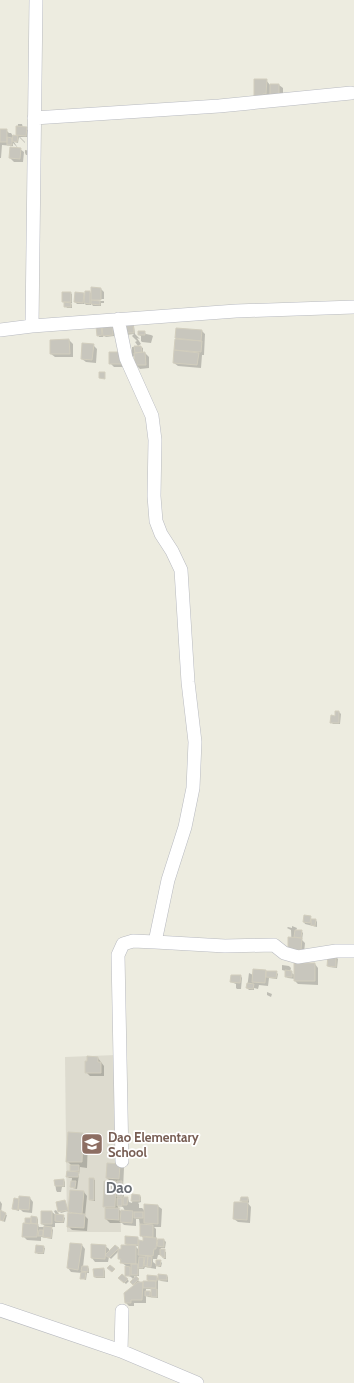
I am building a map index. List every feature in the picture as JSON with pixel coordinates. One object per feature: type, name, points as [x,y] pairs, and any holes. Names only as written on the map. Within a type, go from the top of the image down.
[{"type":"street","points":[[32,326],[36,0]]},
{"type":"street","points":[[34,118],[220,106],[351,93]]},
{"type":"street","points":[[0,330],[118,319],[236,311],[354,307]]},
{"type":"street","points":[[118,319],[126,358],[152,416],[155,440],[154,496],[156,521],[160,534],[172,551],[181,570],[188,675],[195,742],[193,788],[185,827],[168,880],[155,942]]},
{"type":"street","points":[[122,1161],[118,955],[123,944],[133,941],[225,946],[274,945],[284,953],[298,957],[336,951],[354,951]]},
{"type":"street","points":[[0,1310],[120,1351],[197,1383]]},
{"type":"street","points":[[120,1351],[122,1311]]},
{"type":"shaded area","name":"Dao Elementary School","points":[[116,1055],[121,1232],[67,1232],[65,1057]]},
{"type":"building","points":[[254,79],[267,79],[266,94],[263,94],[263,96],[254,96]]},
{"type":"building","points":[[270,84],[279,84],[279,95],[270,95]]},
{"type":"building","points":[[16,126],[27,127],[26,136],[16,135]]},
{"type":"building","points":[[0,129],[7,129],[7,142],[0,142]]},
{"type":"building","points":[[13,135],[18,136],[17,142],[12,141]]},
{"type":"building","points":[[7,137],[12,138],[12,145],[7,145]]},
{"type":"building","points":[[10,147],[21,148],[20,159],[9,158]]},
{"type":"building","points":[[91,287],[101,288],[101,300],[91,300]]},
{"type":"building","points":[[85,291],[90,291],[90,304],[84,303]]},
{"type":"building","points":[[62,292],[71,292],[71,302],[62,302]]},
{"type":"building","points":[[75,292],[84,293],[83,303],[74,302]]},
{"type":"building","points":[[91,300],[100,301],[100,305],[91,304]]},
{"type":"building","points":[[64,302],[71,303],[71,307],[64,307]]},
{"type":"building","points":[[133,323],[134,333],[123,333],[123,324]]},
{"type":"building","points":[[101,325],[102,335],[97,336],[96,326]]},
{"type":"building","points":[[113,325],[113,335],[103,336],[102,326]]},
{"type":"building","points":[[176,328],[202,330],[201,341],[175,338]]},
{"type":"building","points":[[138,331],[145,331],[145,335],[138,335]]},
{"type":"building","points":[[69,339],[70,354],[50,354],[50,340]]},
{"type":"building","points":[[175,339],[202,341],[201,352],[174,350]]},
{"type":"building","points":[[82,343],[94,344],[92,360],[81,359]]},
{"type":"building","points":[[134,346],[141,346],[142,352],[135,353]]},
{"type":"building","points":[[174,350],[199,353],[197,365],[173,363]]},
{"type":"building","points":[[109,352],[123,352],[123,364],[109,364]]},
{"type":"building","points":[[145,352],[146,365],[135,365],[134,353]]},
{"type":"building","points":[[99,372],[105,372],[105,379],[99,378]]},
{"type":"building","points":[[335,711],[339,711],[339,723],[330,723],[331,715],[335,716]]},
{"type":"building","points":[[304,915],[311,916],[310,923],[303,922]]},
{"type":"building","points":[[311,919],[316,919],[315,926],[311,925]]},
{"type":"building","points":[[295,930],[302,930],[301,938],[294,937]]},
{"type":"building","points":[[288,937],[302,938],[301,950],[288,949]]},
{"type":"building","points":[[328,956],[336,956],[336,967],[327,966]]},
{"type":"building","points":[[294,963],[315,963],[315,981],[294,981]]},
{"type":"building","points":[[253,969],[266,970],[265,983],[252,982]]},
{"type":"building","points":[[285,970],[292,971],[292,977],[285,977]]},
{"type":"building","points":[[266,971],[277,971],[276,978],[266,977]]},
{"type":"building","points":[[231,975],[241,975],[240,983],[230,982]]},
{"type":"building","points":[[247,983],[254,984],[253,989],[246,988]]},
{"type":"building","points":[[87,1056],[98,1057],[98,1062],[101,1062],[101,1073],[85,1073],[85,1061],[87,1061]]},
{"type":"building","points":[[68,1132],[83,1133],[82,1162],[66,1162]]},
{"type":"building","points":[[107,1163],[120,1164],[119,1179],[106,1178]]},
{"type":"building","points":[[70,1165],[79,1165],[79,1171],[70,1171]]},
{"type":"building","points":[[67,1171],[79,1172],[78,1177],[66,1177]]},
{"type":"building","points":[[89,1178],[94,1178],[94,1200],[89,1200]]},
{"type":"building","points":[[64,1179],[64,1186],[55,1186],[54,1180]]},
{"type":"building","points":[[71,1181],[76,1181],[75,1188],[70,1187]]},
{"type":"building","points":[[104,1181],[116,1181],[115,1207],[103,1207]]},
{"type":"building","points":[[117,1181],[122,1181],[122,1190],[117,1190]]},
{"type":"building","points":[[70,1190],[84,1191],[82,1214],[68,1212]]},
{"type":"building","points":[[117,1191],[123,1192],[122,1197],[117,1197]]},
{"type":"building","points":[[132,1194],[140,1195],[140,1201],[131,1201]]},
{"type":"building","points":[[19,1196],[30,1197],[29,1210],[18,1209]]},
{"type":"building","points":[[123,1197],[128,1197],[127,1205],[123,1205]]},
{"type":"building","points":[[241,1197],[248,1197],[248,1201],[240,1201]]},
{"type":"building","points":[[14,1198],[19,1199],[18,1210],[12,1209]]},
{"type":"building","points":[[117,1198],[122,1198],[122,1206],[117,1206]]},
{"type":"building","points":[[65,1200],[68,1210],[58,1212],[56,1202]]},
{"type":"building","points":[[234,1202],[248,1202],[247,1220],[233,1219]]},
{"type":"building","points":[[144,1204],[158,1205],[158,1224],[144,1223]]},
{"type":"building","points":[[105,1208],[119,1208],[119,1220],[105,1219]]},
{"type":"building","points":[[0,1210],[6,1213],[3,1221],[0,1220]]},
{"type":"building","points":[[121,1210],[133,1211],[132,1223],[120,1222]]},
{"type":"building","points":[[41,1211],[52,1211],[52,1224],[41,1224]]},
{"type":"building","points":[[134,1212],[143,1212],[143,1218],[134,1218]]},
{"type":"building","points":[[68,1213],[85,1214],[84,1228],[67,1227]]},
{"type":"building","points":[[55,1214],[64,1215],[63,1222],[55,1221]]},
{"type":"building","points":[[31,1216],[37,1217],[37,1224],[31,1223]]},
{"type":"building","points":[[25,1218],[31,1218],[30,1224],[25,1223]]},
{"type":"building","points":[[23,1223],[38,1224],[37,1237],[22,1237]]},
{"type":"building","points":[[140,1224],[153,1225],[153,1237],[140,1236]]},
{"type":"building","points":[[44,1226],[52,1227],[51,1238],[43,1237]]},
{"type":"building","points":[[39,1230],[43,1230],[43,1236],[38,1236]]},
{"type":"building","points":[[125,1236],[138,1237],[138,1245],[125,1244]]},
{"type":"building","points":[[143,1237],[157,1238],[156,1249],[154,1249],[153,1256],[138,1255],[139,1240],[143,1241]]},
{"type":"building","points":[[158,1239],[164,1239],[164,1247],[157,1246]]},
{"type":"building","points":[[70,1243],[82,1244],[78,1270],[67,1268]]},
{"type":"building","points":[[91,1244],[106,1245],[105,1259],[91,1258]]},
{"type":"building","points":[[36,1245],[44,1246],[43,1253],[35,1253]]},
{"type":"building","points":[[115,1245],[119,1248],[109,1258],[105,1255]]},
{"type":"building","points":[[121,1245],[136,1245],[136,1264],[120,1263],[121,1259],[118,1259],[118,1249],[121,1249]]},
{"type":"building","points":[[160,1249],[165,1249],[165,1258],[160,1255]]},
{"type":"building","points":[[145,1256],[148,1256],[147,1266],[144,1266]]},
{"type":"building","points":[[148,1256],[152,1257],[151,1267],[147,1267]]},
{"type":"building","points":[[139,1257],[144,1257],[143,1268],[138,1268]]},
{"type":"building","points":[[156,1260],[161,1260],[160,1266],[156,1266]]},
{"type":"building","points":[[131,1264],[138,1264],[138,1275],[131,1275]]},
{"type":"building","points":[[110,1265],[115,1269],[112,1272],[107,1268]]},
{"type":"building","points":[[82,1266],[88,1266],[88,1272],[81,1271]]},
{"type":"building","points":[[125,1266],[130,1267],[130,1276],[125,1276]]},
{"type":"building","points":[[104,1268],[104,1277],[94,1277],[93,1269]]},
{"type":"building","points":[[81,1272],[86,1272],[85,1279],[80,1279]]},
{"type":"building","points":[[122,1274],[128,1279],[124,1283],[118,1278]]},
{"type":"building","points":[[158,1274],[167,1275],[167,1280],[158,1280]]},
{"type":"building","points":[[147,1275],[157,1276],[157,1281],[147,1280]]},
{"type":"building","points":[[136,1276],[139,1279],[133,1285],[130,1282]]},
{"type":"building","points":[[143,1281],[156,1281],[156,1288],[143,1288]]},
{"type":"building","points":[[138,1282],[143,1282],[142,1300],[131,1300],[131,1303],[125,1303],[124,1293]]},
{"type":"building","points":[[151,1288],[157,1289],[157,1297],[151,1297]]},
{"type":"building","points":[[145,1291],[150,1291],[150,1296],[145,1296]]},
{"type":"place","name":"Dao Elementary School","points":[[92,1144]]},
{"type":"district","name":"Dao","points":[[119,1188]]}]
